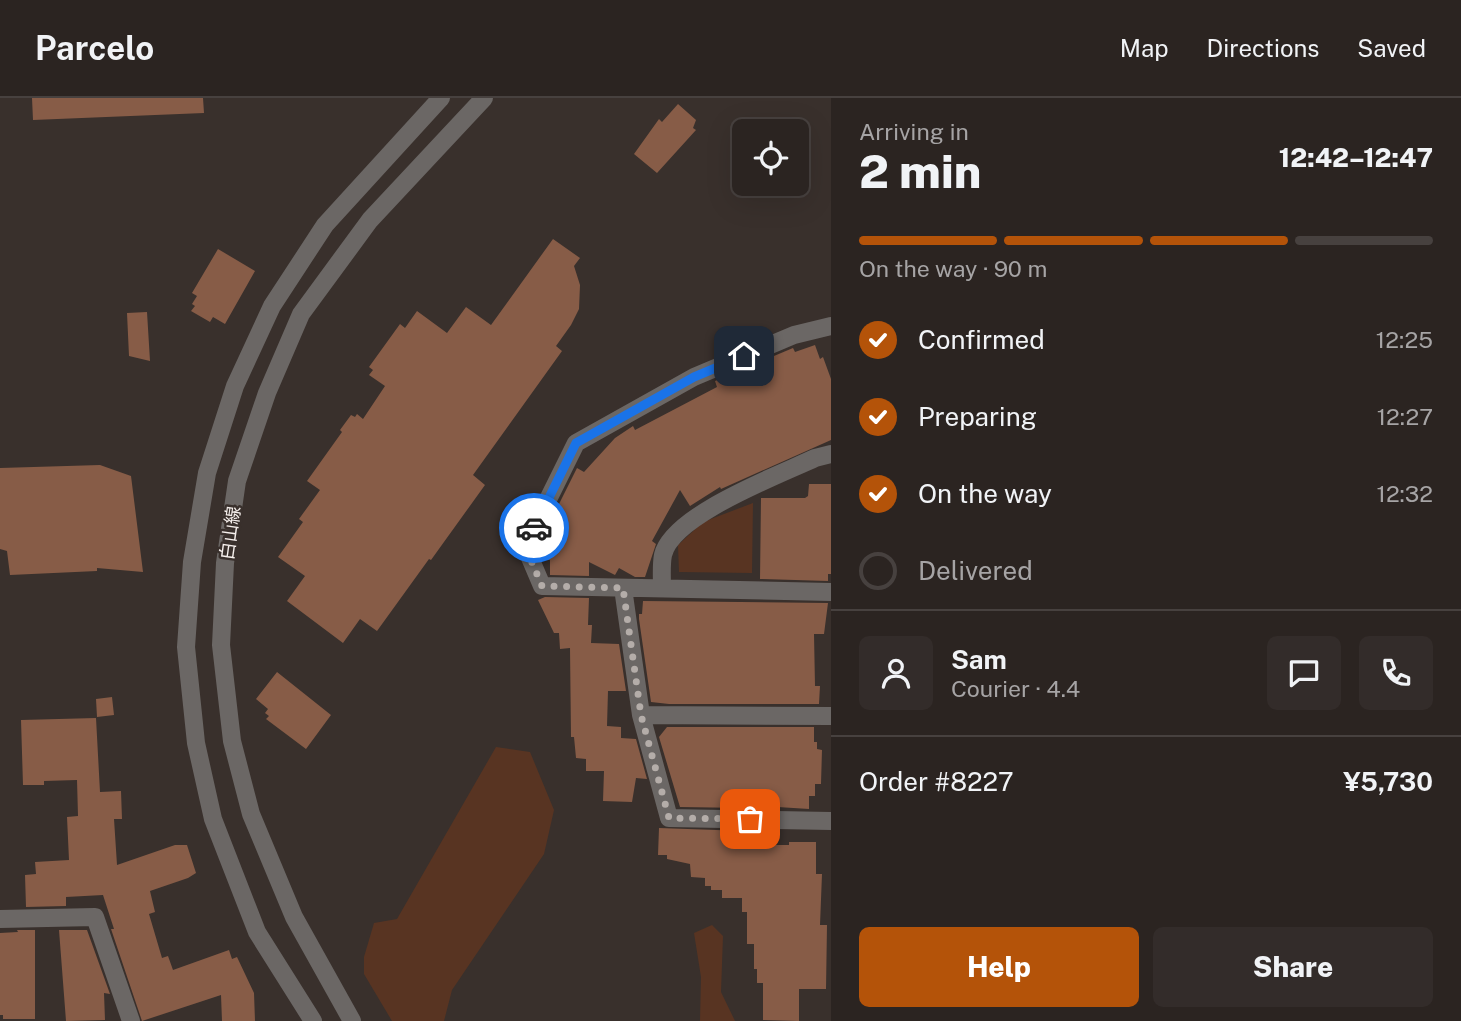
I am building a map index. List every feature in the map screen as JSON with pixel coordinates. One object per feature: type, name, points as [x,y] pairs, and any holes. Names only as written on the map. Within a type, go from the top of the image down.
[{"type":"street","name":"白山線","points":[[313,1021],[257,932],[214,819],[195,743],[186,647],[192,562],[207,473],[236,386],[272,306],[325,225],[441,98]]},
{"type":"street","name":"白山線","points":[[352,1021],[294,916],[251,814],[232,741],[221,645],[225,563],[237,481],[267,393],[301,314],[370,220],[484,98]]},
{"type":"street","points":[[831,326],[794,335],[694,377],[576,443],[525,546],[542,586],[831,592]]},
{"type":"street","points":[[662,588],[663,553],[678,531],[704,511],[815,458],[831,454]]},
{"type":"street","points":[[623,588],[641,715],[669,818],[831,821]]},
{"type":"street","points":[[641,715],[831,716]]},
{"type":"street","points":[[0,919],[95,917],[131,1021]]},
{"type":"shaded area","points":[[753,503],[752,573],[679,572],[678,545],[703,522]]},
{"type":"shaded area","points":[[496,747],[530,752],[554,810],[544,854],[452,990],[444,1021],[392,1021],[364,974],[364,957],[374,923],[397,919]]},
{"type":"shaded area","points":[[712,925],[723,936],[721,992],[735,1021],[700,1021],[701,977],[694,933]]},
{"type":"building","points":[[32,98],[203,98],[204,113],[33,120]]},
{"type":"building","points":[[678,104],[696,120],[693,128],[696,130],[657,173],[634,154],[659,119],[662,122]]},
{"type":"building","points":[[553,239],[580,258],[574,266],[580,285],[579,309],[556,346],[562,351],[473,475],[485,485],[431,560],[429,559],[377,631],[360,619],[343,643],[287,601],[305,576],[278,557],[303,522],[299,519],[320,490],[307,481],[351,415],[355,417],[357,414],[363,419],[385,386],[369,375],[373,370],[369,367],[400,324],[405,328],[417,311],[447,333],[466,307],[491,325]]},
{"type":"building","points":[[218,249],[255,271],[225,324],[213,317],[210,322],[191,311],[197,296],[192,293]]},
{"type":"building","points":[[147,312],[150,361],[129,356],[127,313]]},
{"type":"building","points":[[815,345],[820,359],[823,357],[831,379],[831,440],[721,489],[720,487],[690,506],[680,490],[652,541],[656,544],[645,577],[635,577],[619,568],[615,575],[589,562],[589,576],[550,575],[550,560],[546,560],[547,546],[538,546],[577,468],[584,472],[615,438],[633,426],[635,430],[717,387],[715,381],[793,348],[795,352]]},
{"type":"building","points":[[100,465],[131,476],[143,572],[97,568],[97,571],[10,575],[7,551],[0,549],[0,468]]},
{"type":"building","points":[[809,484],[831,484],[831,574],[828,574],[828,581],[760,579],[761,498],[805,498],[808,496]]},
{"type":"building","points":[[545,597],[589,598],[588,625],[592,625],[591,643],[619,644],[626,691],[608,691],[607,726],[621,727],[621,738],[636,739],[647,779],[636,778],[632,802],[603,801],[604,771],[586,771],[586,759],[576,758],[574,737],[571,737],[570,648],[560,649],[559,633],[554,633],[538,600]]},
{"type":"building","points":[[643,601],[828,603],[824,634],[814,634],[815,686],[820,686],[819,704],[651,702],[639,619]]},
{"type":"building","points":[[277,672],[331,715],[306,749],[266,719],[269,716],[265,713],[268,709],[256,699]]},
{"type":"building","points":[[112,697],[114,715],[97,717],[96,699]]},
{"type":"building","points":[[96,718],[100,792],[121,791],[122,819],[114,819],[117,865],[175,845],[187,845],[196,873],[150,891],[155,912],[149,914],[162,958],[168,956],[173,970],[229,950],[232,959],[237,957],[254,993],[255,1021],[222,1021],[221,995],[142,1021],[111,929],[114,929],[103,895],[66,897],[66,906],[26,907],[25,875],[36,874],[35,862],[69,860],[67,817],[78,816],[77,780],[23,785],[21,720]]},
{"type":"building","points":[[667,727],[814,727],[814,742],[817,742],[817,749],[822,750],[821,784],[815,784],[815,796],[809,796],[809,809],[745,805],[745,808],[680,807],[659,737]]},
{"type":"building","points":[[659,828],[745,831],[744,845],[816,842],[816,874],[822,874],[820,925],[827,925],[826,989],[799,989],[799,1021],[763,1020],[763,983],[757,983],[754,944],[747,944],[747,912],[742,912],[742,898],[722,898],[722,890],[711,890],[711,886],[705,886],[705,878],[691,877],[690,864],[667,859],[667,855],[658,855]]},
{"type":"building","points":[[17,930],[35,930],[35,1019],[3,1019],[3,1015],[0,1015],[0,933],[18,932]]},
{"type":"building","points":[[59,930],[87,930],[110,994],[104,993],[105,1020],[66,1021]]},
{"type":"way so far","points":[[534,528],[525,546],[542,586],[623,588],[641,715],[669,818],[750,819]]},
{"type":"route","points":[[534,528],[576,443],[694,377],[744,356]]}]
